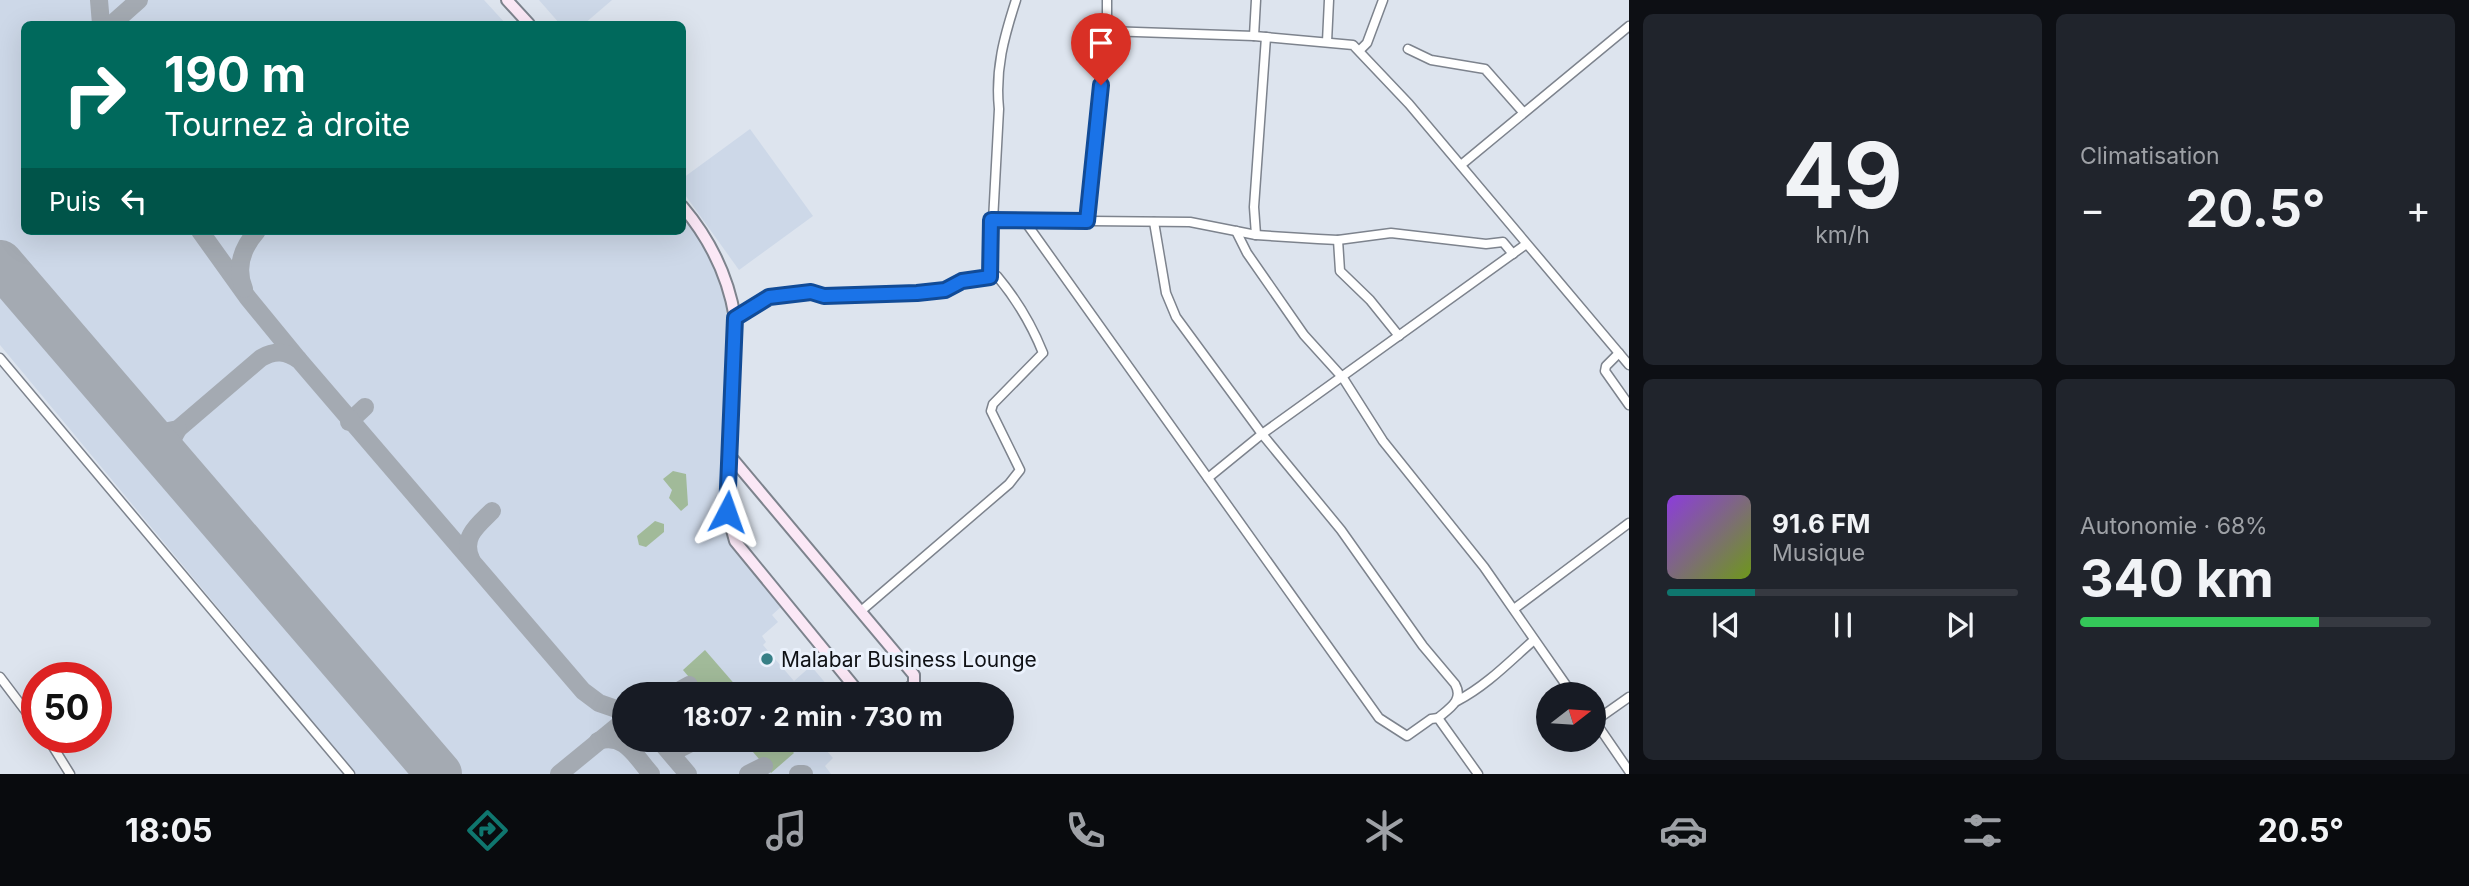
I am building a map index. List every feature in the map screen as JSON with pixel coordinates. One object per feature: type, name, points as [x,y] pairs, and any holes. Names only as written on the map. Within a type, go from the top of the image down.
[{"type":"main road","points":[[507,0],[525,21]]},
{"type":"main road","points":[[686,212],[713,251],[728,286],[735,318],[727,512],[735,541],[850,682]]},
{"type":"main road","points":[[731,457],[915,675],[914,682]]},
{"type":"street","points":[[990,277],[999,109],[996,86],[1006,25],[1016,0]]},
{"type":"street","points":[[1087,221],[1107,31],[1107,0]]},
{"type":"street","points":[[1254,36],[1256,0]]},
{"type":"street","points":[[1327,42],[1329,0]]},
{"type":"street","points":[[1360,50],[1370,37],[1383,0]]},
{"type":"street","points":[[1461,164],[1629,26]]},
{"type":"street","points":[[1107,31],[1254,36],[1327,42],[1360,50],[1379,76],[1409,104],[1461,164],[1525,245],[1629,365]]},
{"type":"street","points":[[1256,235],[1254,207],[1266,37]]},
{"type":"street","points":[[1408,49],[1431,60],[1485,69],[1523,112]]},
{"type":"street","points":[[991,220],[1190,222],[1256,235],[1338,240],[1391,233],[1486,244],[1503,242],[1513,254]]},
{"type":"street","points":[[1024,220],[1379,718],[1407,736],[1431,719],[1438,718],[1457,701],[1480,689],[1496,670],[1534,640]]},
{"type":"street","points":[[1154,222],[1166,293],[1176,317],[1262,434],[1340,530],[1423,646],[1455,684],[1458,690],[1457,701]]},
{"type":"street","points":[[1236,231],[1304,335],[1343,378],[1383,441],[1455,528],[1564,682]]},
{"type":"street","points":[[1338,240],[1340,271],[1370,300],[1399,337]]},
{"type":"street","points":[[1208,478],[1262,434],[1525,245]]},
{"type":"street","points":[[735,318],[769,297],[811,292],[824,296],[917,293],[945,290],[962,281],[998,275],[1023,308],[1043,352],[992,407],[992,415],[1020,470],[1009,484],[861,611]]},
{"type":"street","points":[[1619,353],[1606,366],[1605,371],[1629,405]]},
{"type":"street","points":[[0,358],[349,774]]},
{"type":"street","points":[[1514,609],[1629,523]]},
{"type":"street","points":[[1,681],[21,706]]},
{"type":"street","points":[[1606,713],[1629,697]]},
{"type":"street","points":[[1438,718],[1478,774]]},
{"type":"street","points":[[1606,736],[1629,771]]},
{"type":"street","points":[[57,753],[70,774]]},
{"type":"shaded area","points":[[0,0],[484,0],[503,21],[21,21],[21,235],[686,235],[686,220],[709,254],[719,275],[731,329],[721,512],[724,527],[735,549],[783,605],[772,615],[778,622],[762,636],[766,642],[763,645],[794,681],[811,666],[825,682],[612,682],[612,752],[828,752],[833,758],[825,766],[831,774],[356,774],[0,345]]},
{"type":"shaded area","points":[[539,0],[612,0],[588,21],[557,21]]},
{"type":"shaded area","points":[[750,129],[813,216],[739,270],[686,196],[686,176]]},
{"type":"green space","points":[[673,471],[686,474],[688,505],[681,511],[669,498],[672,490],[663,479]]},
{"type":"green space","points":[[655,521],[664,524],[664,532],[646,547],[639,545],[637,536]]},
{"type":"green space","points":[[705,650],[733,682],[693,682],[683,670]]},
{"type":"green space","points":[[753,752],[793,752],[794,753],[771,773]]},
{"type":"taxiway","points":[[99,0],[101,21]]},
{"type":"taxiway","points":[[115,21],[139,0]]},
{"type":"taxiway","points":[[203,235],[248,298],[298,359]]},
{"type":"taxiway","points":[[244,289],[240,265],[247,244],[254,235]]},
{"type":"taxiway","points":[[141,427],[159,433],[178,429],[261,358],[276,353],[294,357],[583,691],[599,703],[612,708]]},
{"type":"taxiway","points":[[349,422],[365,407]]},
{"type":"taxiway","points":[[174,466],[171,442],[178,429]]},
{"type":"taxiway","points":[[471,559],[468,551],[470,538],[492,511]]},
{"type":"taxiway","points":[[559,774],[612,731]]},
{"type":"taxiway","points":[[598,741],[607,739],[622,743],[651,774]]},
{"type":"taxiway","points":[[669,752],[688,774]]},
{"type":"taxiway","points":[[748,774],[764,766]]},
{"type":"taxiway","points":[[798,774],[804,774]]},
{"type":"runway","points":[[0,263],[439,774]]},
{"type":"place","name":"Malabar Business Lounge","points":[[767,659]]},
{"type":"route","points":[[727,512],[735,318],[775,296],[787,297],[806,292],[824,296],[945,290],[962,281],[990,277],[991,220],[1087,221],[1101,85]]}]
